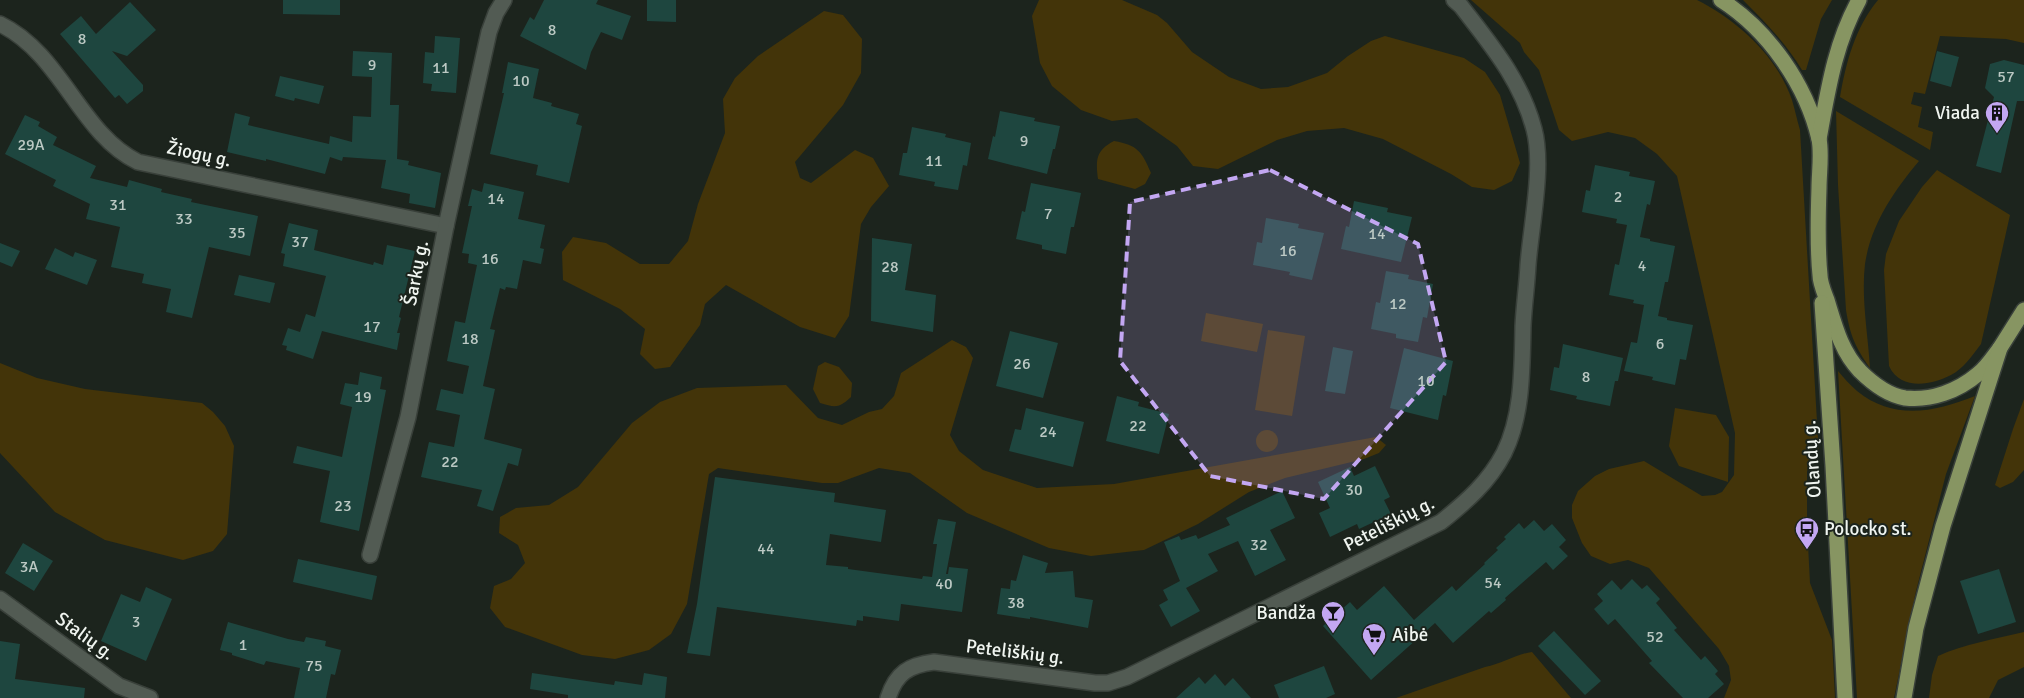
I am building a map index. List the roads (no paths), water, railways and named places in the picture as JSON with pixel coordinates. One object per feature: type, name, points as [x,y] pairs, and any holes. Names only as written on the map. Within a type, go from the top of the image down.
[{"type":"main road","points":[[1721,0],[1753,23],[1775,49],[1807,104],[1819,140]]},
{"type":"main road","points":[[1859,0],[1844,29],[1834,59],[1819,140],[1820,277],[1840,343],[1852,362],[1869,380],[1885,391],[1915,399],[1946,393],[1979,373],[2000,348],[2024,310]]},
{"type":"main road","name":"Olandų g.","points":[[1820,277],[1833,466],[1845,698]]},
{"type":"main road","points":[[1904,698],[1916,628],[1933,564],[2000,348]]},
{"type":"street","name":"Šarkų g.","points":[[370,555],[408,417],[446,226],[489,32],[496,13],[504,0]]},
{"type":"street","name":"Peteliškių g.","points":[[888,698],[898,678],[907,670],[916,664],[934,662],[1095,683],[1108,683],[1128,677],[1441,522],[1466,502],[1488,479],[1505,452],[1514,425],[1521,382],[1524,318],[1538,158],[1534,130],[1524,101],[1506,64],[1461,6],[1454,0]]},
{"type":"street","name":"Žiogų g.","points":[[0,24],[12,29],[29,42],[111,144],[126,156],[138,162],[446,226]]},
{"type":"street","name":"Stalių g.","points":[[0,599],[120,686],[150,698]]},
{"type":"place","name":"Viada","points":[[1997,134]]},
{"type":"place","name":"Polocko st.","points":[[1807,550]]},
{"type":"place","name":"Bandža","points":[[1333,634]]},
{"type":"place","name":"Aibė","points":[[1374,656]]}]
